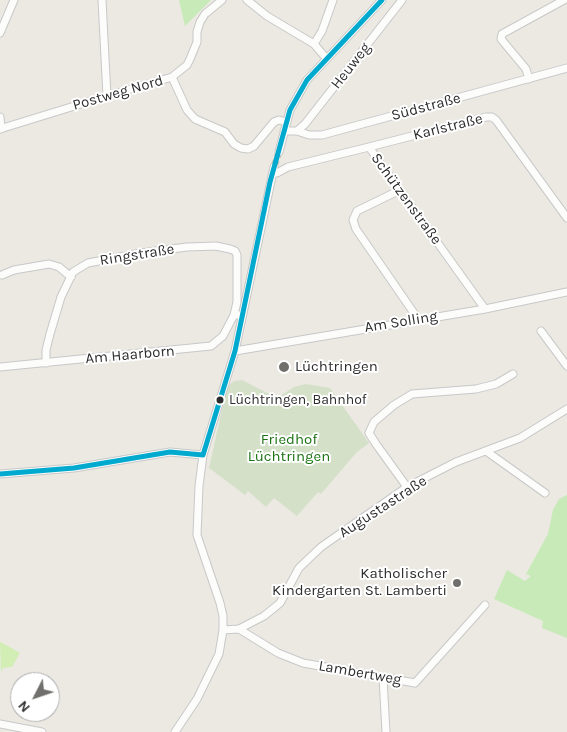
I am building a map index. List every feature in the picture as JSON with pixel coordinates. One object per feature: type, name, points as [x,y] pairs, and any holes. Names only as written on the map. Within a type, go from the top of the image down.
[{"type":"street","points":[[0,33],[14,0]]},
{"type":"street","points":[[102,0],[107,96]]},
{"type":"street","name":"Postweg Nord","points":[[0,129],[172,78],[187,65],[197,42],[200,22],[205,14],[222,0]]},
{"type":"street","points":[[247,0],[267,16],[314,44],[326,58]]},
{"type":"street","points":[[314,44],[322,31],[333,0]]},
{"type":"street","name":"Heuweg","points":[[279,152],[290,110],[302,87],[326,58],[382,0]]},
{"type":"street","name":"Heuweg","points":[[297,131],[305,124],[402,0]]},
{"type":"street","points":[[529,79],[526,69],[501,39],[502,34],[564,0]]},
{"type":"street","name":"Südstraße","points":[[284,131],[322,135],[567,68]]},
{"type":"street","points":[[172,78],[187,110],[196,119],[225,132],[234,144],[241,148],[248,149],[254,146],[274,122],[279,120],[286,122]]},
{"type":"street","points":[[0,117],[0,129]]},
{"type":"street","name":"Karlstraße","points":[[369,147],[492,117],[567,218]]},
{"type":"street","name":"Schützenstraße","points":[[243,315],[274,170],[277,173],[288,167],[369,147],[485,308]]},
{"type":"street","points":[[400,190],[357,211],[353,220],[356,229],[418,320]]},
{"type":"street","name":"Ringstraße","points":[[46,363],[46,350],[61,297],[76,269],[88,263],[141,253],[197,247],[216,246],[230,249],[235,251],[237,255],[238,283],[234,314]]},
{"type":"street","points":[[2,276],[14,270],[49,264],[59,267],[71,277]]},
{"type":"street","name":"Am Solling","points":[[235,351],[567,292]]},
{"type":"street","points":[[175,732],[197,698],[219,654],[223,630],[223,616],[220,603],[197,535],[198,498],[203,455],[235,351],[243,315],[234,314]]},
{"type":"street","name":"Am Haarborn","points":[[0,367],[211,346],[223,336],[234,314]]},
{"type":"street","points":[[541,331],[567,366]]},
{"type":"street","points":[[407,487],[369,433],[374,422],[394,405],[412,394],[476,389],[496,384],[513,374]]},
{"type":"street","name":"Augustastraße","points":[[223,630],[239,629],[264,616],[280,603],[299,568],[321,548],[407,487],[456,462],[520,438],[567,409]]},
{"type":"street","points":[[486,451],[545,493]]},
{"type":"street","points":[[0,474],[74,468],[170,452],[203,455]]},
{"type":"street","name":"Lambertweg","points":[[239,629],[278,653],[303,663],[415,683],[485,605]]},
{"type":"street","points":[[383,678],[386,732]]},
{"type":"street","points":[[0,724],[42,732]]},
{"type":"green space","points":[[179,0],[211,0],[185,26]]},
{"type":"green space","name":"Friedhof Lüchtringen","points":[[242,380],[277,398],[294,387],[306,384],[330,388],[369,443],[356,453],[321,494],[318,492],[297,516],[274,498],[266,507],[248,491],[245,495],[209,468],[227,387],[234,381]]},
{"type":"green space","points":[[567,495],[567,638],[542,628],[543,621],[494,599],[507,570],[525,581],[531,576],[526,574],[548,534],[553,510],[559,499]]},
{"type":"green space","points":[[0,643],[20,653],[12,667],[3,668],[1,672]]},
{"type":"tunnel","points":[[274,167],[279,152]]},
{"type":"transit line","points":[[203,455],[235,351],[270,182],[290,110],[307,80],[382,0]]},
{"type":"transit line","points":[[0,474],[74,468],[170,452],[203,455]]},
{"type":"place","name":"Lüchtringen","points":[[284,367]]},
{"type":"place","name":"Lüchtringen, Bahnhof","points":[[220,400]]},
{"type":"place","name":"Katholischer Kindergarten St. Lamberti","points":[[457,583]]}]
